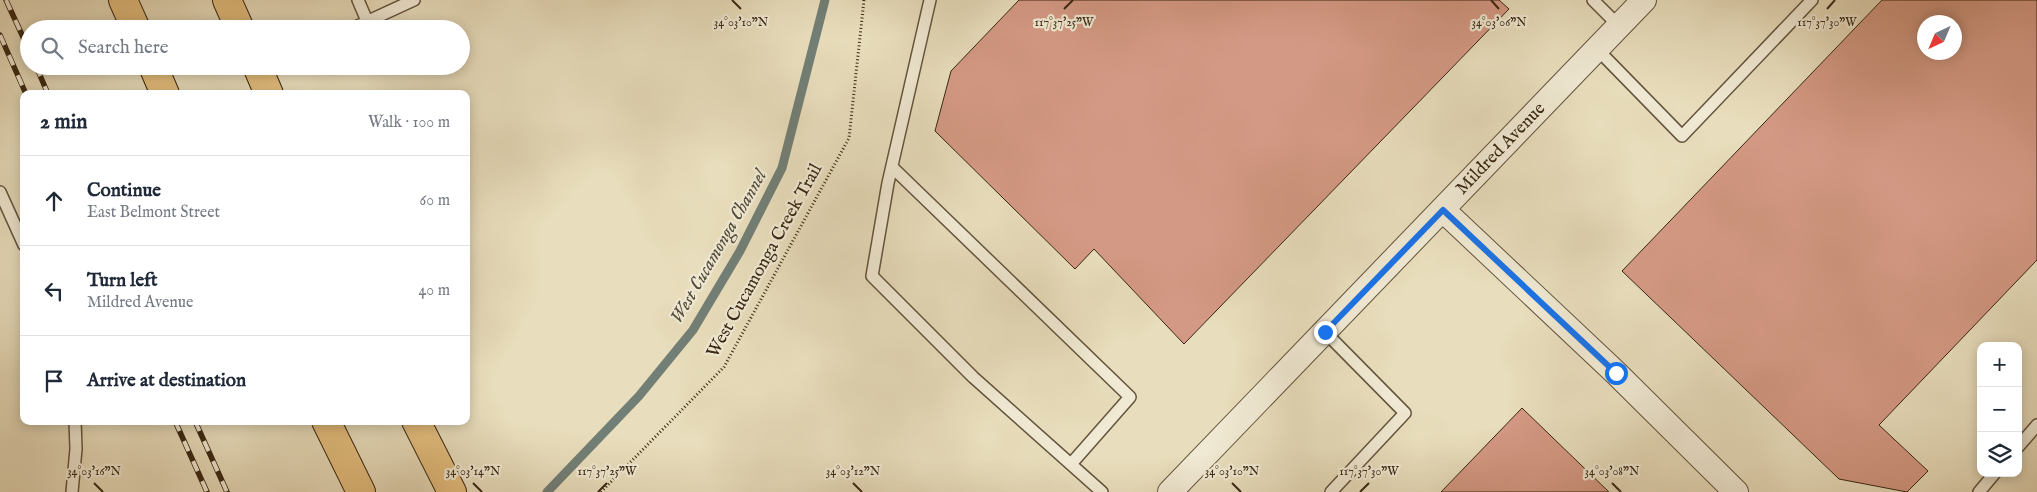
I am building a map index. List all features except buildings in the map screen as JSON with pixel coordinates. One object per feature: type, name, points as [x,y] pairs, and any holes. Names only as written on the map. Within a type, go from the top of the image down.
[{"type":"main road","points":[[123,0],[132,20]]},
{"type":"main road","points":[[227,0],[236,20]]},
{"type":"main road","points":[[157,75],[163,90]]},
{"type":"main road","points":[[328,425],[361,492]]},
{"type":"main road","points":[[418,425],[427,447],[452,492]]},
{"type":"street","name":"Mildred Avenue","points":[[1170,492],[1644,0]]},
{"type":"street","points":[[1443,210],[1616,373],[1736,492]]},
{"type":"lane","points":[[358,0],[366,20]]},
{"type":"lane","points":[[371,20],[414,0]]},
{"type":"lane","points":[[930,0],[892,168],[872,276],[973,377],[1102,492]]},
{"type":"lane","points":[[1592,0],[1619,26]]},
{"type":"lane","points":[[1597,49],[1682,136],[1812,0]]},
{"type":"lane","points":[[892,168],[1130,397],[1071,464]]},
{"type":"lane","points":[[0,192],[20,236]]},
{"type":"lane","points":[[1325,332],[1405,413],[1331,492]]},
{"type":"lane","points":[[72,492],[76,449],[75,425]]},
{"type":"lane","points":[[2022,442],[2037,425]]},
{"type":"lane","points":[[1979,492],[1992,477]]},
{"type":"path","name":"West Cucamonga Creek Trail","points":[[601,492],[724,367],[849,138],[864,0]]},
{"type":"waterway","name":"West Cucamonga Channel","points":[[547,492],[639,396],[693,330],[740,251],[782,168],[825,0]]},
{"type":"railway","points":[[6,0],[20,30]]},
{"type":"railway","points":[[0,35],[24,90]]},
{"type":"railway","points":[[40,75],[46,90]]},
{"type":"railway","points":[[177,425],[207,492]]},
{"type":"railway","points":[[197,425],[227,492]]},
{"type":"route","points":[[1325,332],[1443,210],[1616,373]]}]
